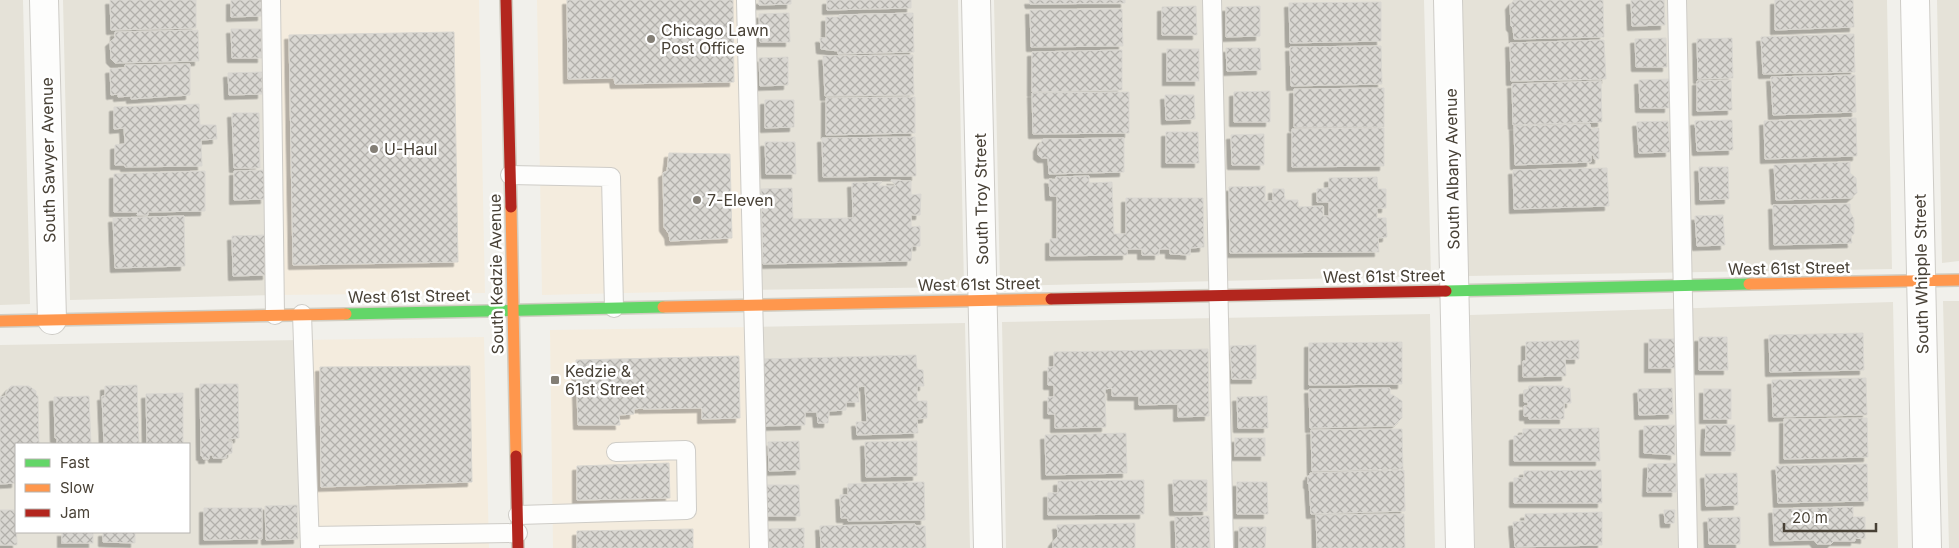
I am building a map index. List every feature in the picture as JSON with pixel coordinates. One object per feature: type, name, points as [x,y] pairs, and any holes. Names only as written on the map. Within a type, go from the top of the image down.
[{"type":"street","name":"South Sawyer Avenue","points":[[44,0],[52,320]]},
{"type":"street","name":"South Kedzie Avenue","points":[[506,0],[518,540]]},
{"type":"street","name":"South Troy Street","points":[[976,0],[988,548]]},
{"type":"street","name":"South Albany Avenue","points":[[1448,0],[1460,548]]},
{"type":"street","name":"South Whipple Street","points":[[1915,0],[1927,548]]},
{"type":"street","name":"West 61st Street","points":[[0,321],[1959,280]]},
{"type":"lane","points":[[271,0],[276,315]]},
{"type":"lane","points":[[746,0],[759,548]]},
{"type":"lane","points":[[1212,0],[1224,548]]},
{"type":"lane","points":[[1678,0],[1688,548]]},
{"type":"lane","points":[[510,175],[611,177],[614,308]]},
{"type":"lane","points":[[302,314],[310,542],[518,540]]},
{"type":"lane","points":[[518,515],[688,510],[686,450],[616,452]]},
{"type":"shaded area","points":[[0,0],[23,0],[30,304],[0,305]]},
{"type":"shaded area","points":[[63,0],[271,0],[275,295],[70,300]]},
{"type":"shaded area","name":"U-Haul","points":[[271,0],[479,0],[485,293],[275,295]]},
{"type":"shaded area","points":[[537,0],[747,0],[753,290],[542,295]]},
{"type":"shaded area","points":[[747,0],[958,0],[964,287],[753,290]]},
{"type":"shaded area","points":[[994,0],[1424,0],[1431,276],[1000,286]]},
{"type":"shaded area","points":[[1462,0],[1887,0],[1892,269],[1468,276]]},
{"type":"shaded area","points":[[1937,0],[1959,0],[1959,261],[1942,263]]},
{"type":"shaded area","points":[[1943,301],[1959,301],[1959,548],[1949,548]]},
{"type":"shaded area","points":[[1893,302],[1898,548],[1475,548],[1470,315]]},
{"type":"shaded area","points":[[1430,314],[1435,548],[1006,548],[1002,322]]},
{"type":"shaded area","points":[[965,323],[970,548],[759,548],[754,327]]},
{"type":"shaded area","points":[[754,327],[759,548],[553,548],[550,330]]},
{"type":"shaded area","points":[[484,337],[489,548],[311,548],[303,340]]},
{"type":"shaded area","points":[[303,340],[311,548],[0,548],[0,345]]},
{"type":"building","points":[[110,0],[196,0],[196,28],[111,30]]},
{"type":"building","points":[[231,0],[262,0],[262,16],[231,17]]},
{"type":"building","name":"Chicago Lawn Post Office","points":[[567,0],[733,0],[734,82],[615,84],[614,78],[568,79]]},
{"type":"building","points":[[759,0],[791,0],[791,4],[759,5]]},
{"type":"building","points":[[827,0],[911,0],[911,8],[827,10]]},
{"type":"building","points":[[1029,0],[1125,0],[1125,3],[1030,4]]},
{"type":"building","points":[[1514,0],[1603,0],[1604,37],[1514,39],[1510,5]]},
{"type":"building","points":[[1631,0],[1664,0],[1665,25],[1632,26]]},
{"type":"building","points":[[1775,0],[1853,0],[1854,27],[1775,30]]},
{"type":"building","points":[[1381,2],[1381,41],[1290,43],[1289,3]]},
{"type":"building","points":[[1196,6],[1197,35],[1162,35],[1162,7]]},
{"type":"building","points":[[1260,6],[1260,36],[1226,37],[1226,7]]},
{"type":"building","points":[[1122,9],[1123,46],[1031,47],[1030,10]]},
{"type":"building","points":[[789,13],[790,42],[760,42],[759,14]]},
{"type":"building","points":[[913,13],[914,52],[838,54],[838,51],[821,49],[820,38],[826,38],[826,17]]},
{"type":"building","points":[[231,29],[261,29],[262,58],[232,58]]},
{"type":"building","points":[[198,30],[199,61],[115,63],[111,59],[110,42],[115,38],[115,32]]},
{"type":"building","name":"U-Haul","points":[[454,32],[458,262],[293,265],[289,35]]},
{"type":"building","points":[[1854,34],[1855,72],[1763,74],[1761,37]]},
{"type":"building","points":[[1666,38],[1667,67],[1636,67],[1635,39]]},
{"type":"building","points":[[1732,38],[1733,78],[1698,79],[1697,39]]},
{"type":"building","points":[[1604,40],[1606,79],[1511,81],[1510,43]]},
{"type":"building","points":[[1381,46],[1382,84],[1291,86],[1290,47]]},
{"type":"building","points":[[1226,48],[1260,48],[1261,70],[1227,71]]},
{"type":"building","points":[[1167,49],[1199,49],[1199,81],[1167,81]]},
{"type":"building","points":[[1122,50],[1122,90],[1032,92],[1032,52]]},
{"type":"building","points":[[913,55],[914,95],[825,96],[823,56]]},
{"type":"building","points":[[788,57],[788,85],[760,86],[759,58]]},
{"type":"building","points":[[190,64],[190,95],[131,99],[131,96],[118,97],[118,94],[111,95],[110,69],[125,68],[125,65]]},
{"type":"building","points":[[262,72],[262,94],[229,95],[228,73]]},
{"type":"building","points":[[1855,75],[1856,112],[1773,115],[1771,77]]},
{"type":"building","points":[[1669,79],[1669,108],[1640,108],[1639,80]]},
{"type":"building","points":[[1731,80],[1732,110],[1697,111],[1697,81]]},
{"type":"building","points":[[1601,81],[1602,122],[1513,125],[1512,84]]},
{"type":"building","points":[[1384,88],[1384,127],[1294,127],[1294,89]]},
{"type":"building","points":[[1270,91],[1270,122],[1234,122],[1234,92]]},
{"type":"building","points":[[1129,92],[1129,133],[1033,134],[1032,93]]},
{"type":"building","points":[[1165,95],[1194,95],[1195,119],[1166,120]]},
{"type":"building","points":[[915,97],[915,133],[826,135],[826,98]]},
{"type":"building","points":[[765,100],[794,100],[794,127],[765,128]]},
{"type":"building","points":[[199,104],[200,125],[216,125],[217,139],[201,140],[202,166],[125,167],[125,165],[115,165],[115,145],[125,144],[124,128],[114,129],[114,107]]},
{"type":"building","points":[[232,113],[259,113],[260,168],[234,168]]},
{"type":"building","points":[[1856,118],[1857,156],[1765,159],[1764,121]]},
{"type":"building","points":[[1732,120],[1733,150],[1697,151],[1695,121]]},
{"type":"building","points":[[1668,121],[1670,152],[1639,153],[1637,122]]},
{"type":"building","points":[[1590,124],[1591,129],[1599,128],[1599,159],[1594,159],[1594,155],[1591,155],[1591,162],[1515,165],[1514,126]]},
{"type":"building","points":[[1384,128],[1384,166],[1292,167],[1292,129]]},
{"type":"building","points":[[1166,132],[1198,132],[1199,163],[1166,163]]},
{"type":"building","points":[[1264,134],[1264,165],[1232,165],[1231,135]]},
{"type":"building","points":[[915,137],[916,176],[823,177],[822,138]]},
{"type":"building","points":[[1124,138],[1124,172],[1049,174],[1048,158],[1042,158],[1038,155],[1038,147],[1043,139]]},
{"type":"building","points":[[765,142],[795,142],[796,174],[766,174]]},
{"type":"building","name":"7-Eleven","points":[[669,153],[730,154],[732,238],[670,241],[669,234],[664,227],[663,173],[667,171]]},
{"type":"building","points":[[1850,162],[1850,173],[1856,178],[1857,193],[1851,198],[1776,200],[1774,165]]},
{"type":"building","points":[[1699,167],[1728,167],[1729,199],[1700,200]]},
{"type":"building","points":[[1607,168],[1609,206],[1514,209],[1513,170]]},
{"type":"building","points":[[264,170],[265,199],[234,200],[234,171]]},
{"type":"building","points":[[205,171],[205,211],[148,212],[148,215],[137,215],[138,212],[114,212],[114,174]]},
{"type":"building","points":[[1089,176],[1089,183],[1112,182],[1114,234],[1126,234],[1126,198],[1203,198],[1204,247],[1190,248],[1190,255],[1170,254],[1170,249],[1159,249],[1159,255],[1142,255],[1142,249],[1127,249],[1127,255],[1050,256],[1050,239],[1057,239],[1057,196],[1050,196],[1049,179],[1056,180],[1056,177]]},
{"type":"building","points":[[1377,177],[1378,189],[1386,189],[1386,208],[1377,208],[1377,218],[1386,218],[1387,237],[1378,238],[1379,252],[1230,253],[1229,187],[1265,186],[1265,201],[1273,201],[1273,189],[1284,189],[1285,200],[1298,200],[1298,207],[1323,206],[1323,216],[1329,216],[1329,202],[1317,202],[1317,189],[1329,188],[1329,178]]},
{"type":"building","points":[[891,180],[911,181],[911,195],[921,194],[920,215],[911,215],[911,227],[920,226],[920,246],[912,246],[911,261],[763,264],[761,189],[792,188],[793,219],[853,218],[852,183],[882,182],[878,186],[896,186]]},
{"type":"building","points":[[1850,204],[1850,212],[1854,219],[1854,234],[1851,236],[1852,243],[1774,245],[1773,205]]},
{"type":"building","points":[[1723,215],[1725,245],[1697,246],[1695,216]]},
{"type":"building","points":[[184,216],[185,266],[115,268],[113,218]]},
{"type":"building","points":[[266,235],[267,275],[233,276],[232,236]]},
{"type":"building","points":[[1863,333],[1864,370],[1770,372],[1769,335]]},
{"type":"building","points":[[1699,337],[1727,337],[1728,370],[1699,370]]},
{"type":"building","points":[[1649,339],[1675,339],[1675,368],[1649,368]]},
{"type":"building","points":[[1579,340],[1579,359],[1565,359],[1566,376],[1523,377],[1523,361],[1526,361],[1526,342]]},
{"type":"building","points":[[1402,342],[1402,384],[1309,385],[1309,343]]},
{"type":"building","points":[[1256,345],[1256,379],[1232,379],[1230,346]]},
{"type":"building","points":[[1208,349],[1209,416],[1178,417],[1178,404],[1139,405],[1139,396],[1112,396],[1112,388],[1105,389],[1106,427],[1055,428],[1055,414],[1048,414],[1048,397],[1054,397],[1054,385],[1048,385],[1048,367],[1054,367],[1054,352]]},
{"type":"building","points":[[916,355],[917,369],[923,370],[924,386],[917,386],[917,401],[927,401],[927,418],[917,419],[918,433],[857,435],[856,422],[867,422],[865,386],[858,387],[859,402],[846,402],[846,410],[829,411],[828,423],[818,423],[817,412],[805,412],[805,425],[765,426],[763,359]]},
{"type":"building","points":[[739,356],[740,418],[702,419],[702,408],[643,408],[634,409],[634,414],[619,415],[620,425],[578,425],[576,360]]},
{"type":"building","points":[[470,366],[472,482],[321,487],[320,367]]},
{"type":"building","points":[[1866,378],[1867,415],[1773,417],[1772,380]]},
{"type":"building","points":[[200,384],[238,384],[239,438],[228,439],[228,441],[232,441],[232,453],[226,455],[226,458],[213,458],[213,455],[209,455],[209,459],[203,459],[203,456],[201,456]]},
{"type":"building","points":[[137,385],[139,443],[104,443],[102,396],[105,396],[105,386]]},
{"type":"building","points":[[11,386],[29,386],[36,391],[38,396],[39,443],[15,443],[15,483],[0,484],[0,397],[6,396],[6,392]]},
{"type":"building","points":[[1529,386],[1564,386],[1564,388],[1570,388],[1571,403],[1564,403],[1564,419],[1529,419],[1529,416],[1524,416],[1524,406],[1528,406],[1528,402],[1524,402],[1524,390],[1528,390]]},
{"type":"building","points":[[1390,388],[1390,395],[1402,401],[1402,418],[1394,426],[1310,428],[1309,389]]},
{"type":"building","points":[[1672,388],[1673,414],[1639,415],[1638,389]]},
{"type":"building","points":[[1704,389],[1731,389],[1731,419],[1704,419]]},
{"type":"building","points":[[183,393],[183,443],[147,443],[146,394]]},
{"type":"building","points":[[89,396],[91,443],[57,443],[57,438],[55,438],[54,397]]},
{"type":"building","points":[[1267,396],[1268,428],[1238,428],[1237,397]]},
{"type":"building","points":[[1867,418],[1868,457],[1784,459],[1784,419]]},
{"type":"building","points":[[1675,425],[1675,455],[1644,453],[1644,426]]},
{"type":"building","points":[[1706,425],[1735,425],[1735,451],[1705,451]]},
{"type":"building","points":[[1599,428],[1600,461],[1514,461],[1514,436],[1523,435],[1523,429]]},
{"type":"building","points":[[1402,429],[1403,469],[1312,471],[1311,430]]},
{"type":"building","points":[[1126,433],[1127,473],[1046,475],[1045,435]]},
{"type":"building","points":[[1235,438],[1265,438],[1265,456],[1235,456]]},
{"type":"building","points":[[799,441],[800,470],[769,471],[768,442]]},
{"type":"building","points":[[917,441],[917,476],[866,477],[865,442]]},
{"type":"building","points":[[669,463],[670,498],[577,500],[577,466]]},
{"type":"building","points":[[1676,463],[1676,492],[1647,492],[1648,464]]},
{"type":"building","points":[[1867,464],[1868,501],[1778,503],[1776,466]]},
{"type":"building","points":[[1404,470],[1405,511],[1311,514],[1308,484],[1310,473]]},
{"type":"building","points":[[1601,470],[1602,503],[1514,503],[1514,478],[1524,478],[1524,471]]},
{"type":"building","points":[[1737,473],[1738,505],[1706,506],[1705,474]]},
{"type":"building","points":[[1144,480],[1144,514],[1048,515],[1048,493],[1058,493],[1058,481]]},
{"type":"building","points":[[1173,480],[1207,480],[1207,511],[1174,511]]},
{"type":"building","points":[[924,482],[925,520],[848,521],[848,518],[841,518],[840,495],[848,495],[848,484]]},
{"type":"building","points":[[1237,482],[1267,482],[1268,514],[1237,514]]},
{"type":"building","points":[[765,485],[799,485],[800,516],[766,516]]},
{"type":"building","points":[[297,505],[298,539],[266,540],[265,506]]},
{"type":"building","points":[[1853,507],[1853,517],[1865,517],[1865,539],[1855,538],[1855,541],[1834,541],[1831,544],[1817,544],[1814,540],[1774,541],[1773,509]]},
{"type":"building","points":[[204,508],[262,508],[262,539],[204,540]]},
{"type":"building","points":[[0,510],[14,510],[17,545],[0,545]]},
{"type":"building","points":[[1664,510],[1675,510],[1674,523],[1665,523]]},
{"type":"building","points":[[1602,512],[1602,545],[1515,547],[1513,522],[1525,521],[1525,514]]},
{"type":"building","points":[[1404,514],[1405,548],[1317,548],[1316,515]]},
{"type":"building","points":[[1209,516],[1210,548],[1176,548],[1175,517]]},
{"type":"building","points":[[1740,517],[1740,544],[1709,544],[1708,518]]},
{"type":"building","points":[[1135,523],[1135,548],[1053,548],[1053,542],[1058,536],[1057,525]]},
{"type":"building","points":[[915,524],[915,526],[925,526],[926,548],[821,548],[820,526]]},
{"type":"building","points":[[1239,527],[1266,527],[1265,548],[1239,548]]},
{"type":"building","points":[[804,528],[804,548],[769,548],[768,529]]},
{"type":"building","points":[[693,529],[693,548],[577,548],[577,531]]},
{"type":"building","points":[[62,533],[93,533],[93,543],[62,543]]},
{"type":"building","points":[[103,533],[135,533],[135,543],[103,542]]},
{"type":"traffic: fast","points":[[1446,291],[1749,284]]},
{"type":"traffic: fast","points":[[346,314],[663,307]]},
{"type":"traffic: slow","points":[[511,207],[516,456]]},
{"type":"traffic: slow","points":[[1749,284],[1959,280]]},
{"type":"traffic: slow","points":[[663,307],[1051,299]]},
{"type":"traffic: slow","points":[[0,321],[346,314]]},
{"type":"traffic: jam","points":[[506,0],[511,207]]},
{"type":"traffic: jam","points":[[1051,299],[1446,291]]},
{"type":"traffic: jam","points":[[516,456],[518,548]]},
{"type":"place","name":"Chicago Lawn Post Office","points":[[651,39]]},
{"type":"place","name":"U-Haul","points":[[374,149]]},
{"type":"place","name":"7-Eleven","points":[[697,200]]},
{"type":"place","name":"Kedzie & 61st Street","points":[[555,380]]}]
